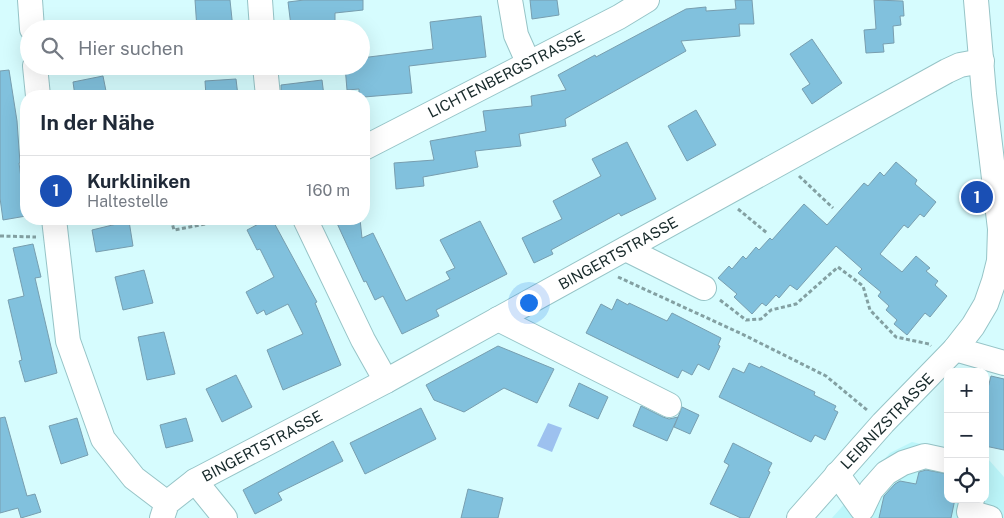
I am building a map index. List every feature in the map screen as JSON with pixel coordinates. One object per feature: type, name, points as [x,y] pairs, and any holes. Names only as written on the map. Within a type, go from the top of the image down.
[{"type":"street","points":[[30,0],[31,20]]},
{"type":"street","points":[[260,0],[261,20]]},
{"type":"street","points":[[510,0],[516,35],[528,62]]},
{"type":"street","name":"LICHTENBERGSTRASSE","points":[[370,145],[647,0]]},
{"type":"street","name":"LEIBNIZSTRASSE","points":[[799,518],[883,423],[949,356],[973,326],[986,304],[994,281],[1001,260],[1000,229],[976,0]]},
{"type":"street","name":"BINGERTSTRASSE","points":[[165,511],[195,481],[386,381],[947,71],[960,65],[982,61]]},
{"type":"street","points":[[36,75],[37,90]]},
{"type":"street","points":[[266,75],[267,90]]},
{"type":"street","points":[[308,225],[363,340],[386,381]]},
{"type":"street","points":[[55,228],[68,341],[103,440],[134,478],[165,511]]},
{"type":"street","points":[[626,249],[704,288]]},
{"type":"street","points":[[498,319],[670,406]]},
{"type":"street","points":[[949,356],[1004,362]]},
{"type":"street","points":[[837,474],[862,509],[871,490],[886,473],[903,463],[925,456],[944,460]]},
{"type":"street","points":[[195,481],[225,518]]},
{"type":"street","points":[[971,503],[969,512],[990,518]]},
{"type":"path","points":[[784,162],[833,208]]},
{"type":"path","points":[[722,196],[767,233]]},
{"type":"path","points":[[173,225],[174,230],[200,225]]},
{"type":"path","points":[[0,236],[55,228]]},
{"type":"path","points":[[594,266],[742,334],[826,376],[883,423]]},
{"type":"path","points":[[704,288],[746,320],[761,319],[771,310],[796,304],[838,267],[863,286],[870,310],[896,338],[929,344],[949,356]]},
{"type":"shaded area","points":[[548,423],[562,428],[552,452],[537,446]]},
{"type":"shaded area","points":[[912,442],[944,449],[944,503],[989,503],[989,460],[1004,477],[1004,518],[832,518],[890,453]]},
{"type":"building","points":[[195,0],[230,0],[232,20],[196,20]]},
{"type":"building","points":[[304,0],[363,0],[363,10],[335,13],[335,20],[290,20],[288,2]]},
{"type":"building","points":[[530,0],[557,0],[559,15],[532,19]]},
{"type":"building","points":[[735,0],[752,0],[754,24],[739,24],[740,36],[681,41],[686,51],[565,119],[566,126],[519,134],[521,146],[475,151],[478,167],[423,177],[424,186],[396,189],[394,163],[434,160],[430,141],[486,131],[483,111],[532,106],[531,96],[566,90],[558,75],[595,55],[596,57],[686,9],[706,7],[706,11],[736,9]]},
{"type":"building","points":[[874,0],[903,1],[904,16],[900,16],[901,25],[893,26],[894,43],[883,44],[884,52],[866,53],[864,30],[876,29]]},
{"type":"building","points":[[481,16],[486,57],[409,66],[412,93],[370,96],[370,90],[347,90],[346,75],[370,75],[370,57],[433,49],[430,22]]},
{"type":"building","points":[[812,39],[842,83],[812,104],[802,89],[810,84],[790,54]]},
{"type":"building","points":[[9,70],[17,121],[20,163],[20,217],[3,220],[0,198],[0,71]]},
{"type":"building","points":[[103,76],[106,90],[74,90],[73,82]]},
{"type":"building","points":[[236,79],[237,90],[206,90],[205,81]]},
{"type":"building","points":[[322,80],[323,90],[281,90],[281,85]]},
{"type":"building","points":[[696,110],[716,145],[687,161],[668,126]]},
{"type":"building","points":[[627,142],[656,199],[621,216],[619,213],[551,250],[553,254],[534,263],[522,238],[562,219],[553,201],[601,176],[592,159]]},
{"type":"building","points":[[896,162],[917,180],[915,184],[936,202],[924,217],[920,214],[908,228],[904,225],[880,254],[902,272],[916,256],[930,268],[926,271],[938,281],[935,285],[947,296],[930,317],[925,313],[907,335],[894,324],[897,320],[886,310],[889,306],[878,296],[881,292],[858,273],[862,269],[836,246],[797,290],[790,285],[779,298],[776,295],[766,306],[762,303],[752,314],[734,297],[737,294],[718,278],[729,266],[732,269],[743,256],[746,259],[756,247],[759,250],[770,238],[772,240],[804,204],[827,225],[864,183],[868,186],[880,172],[884,176]]},
{"type":"building","points":[[480,221],[507,274],[436,310],[439,316],[402,334],[383,296],[375,300],[366,281],[364,282],[338,225],[361,225],[362,238],[373,233],[406,301],[450,279],[446,272],[455,268],[440,240]]},
{"type":"building","points":[[113,225],[130,225],[133,246],[96,252],[92,230]]},
{"type":"building","points":[[257,225],[275,225],[317,302],[315,303],[341,365],[283,390],[267,350],[303,334],[288,304],[266,315],[264,310],[257,314],[246,292],[274,277],[260,249],[257,250],[247,230]]},
{"type":"building","points":[[33,244],[41,277],[35,278],[57,373],[25,382],[19,361],[22,360],[8,300],[24,296],[13,248]]},
{"type":"building","points":[[144,270],[153,303],[123,310],[115,277]]},
{"type":"building","points":[[617,299],[667,321],[672,313],[721,338],[718,345],[720,346],[709,370],[698,364],[692,375],[682,370],[678,378],[586,333],[601,304],[612,310]]},
{"type":"building","points":[[164,332],[175,374],[147,380],[138,337]]},
{"type":"building","points":[[498,346],[554,369],[537,403],[504,388],[464,412],[434,400],[426,385]]},
{"type":"building","points":[[749,363],[760,368],[761,366],[815,392],[814,395],[836,406],[834,410],[838,412],[825,440],[815,435],[811,442],[719,397],[733,368],[744,373]]},
{"type":"building","points":[[236,375],[252,407],[222,422],[206,389]]},
{"type":"building","points":[[991,376],[1004,379],[1004,450],[989,447],[989,384]]},
{"type":"building","points":[[579,383],[608,397],[598,419],[569,406]]},
{"type":"building","points":[[641,406],[669,419],[678,417],[667,441],[633,426]]},
{"type":"building","points":[[682,407],[699,415],[690,434],[674,427]]},
{"type":"building","points":[[421,408],[436,439],[365,474],[350,443]]},
{"type":"building","points":[[5,417],[27,496],[35,494],[41,512],[21,518],[18,508],[0,513],[0,418]]},
{"type":"building","points":[[77,418],[88,455],[61,464],[49,426]]},
{"type":"building","points":[[186,418],[193,441],[166,448],[160,425]]},
{"type":"building","points":[[333,441],[343,461],[278,493],[282,500],[255,514],[243,490]]},
{"type":"building","points":[[733,443],[772,463],[768,471],[770,472],[749,518],[741,518],[710,504],[729,465],[724,462]]},
{"type":"building","points":[[926,470],[944,473],[944,503],[954,503],[951,518],[879,518],[884,496],[900,481],[916,484],[919,472]]},
{"type":"building","points":[[468,489],[503,498],[498,518],[461,518]]},
{"type":"place","name":"Kurkliniken","points":[[977,197]]}]
